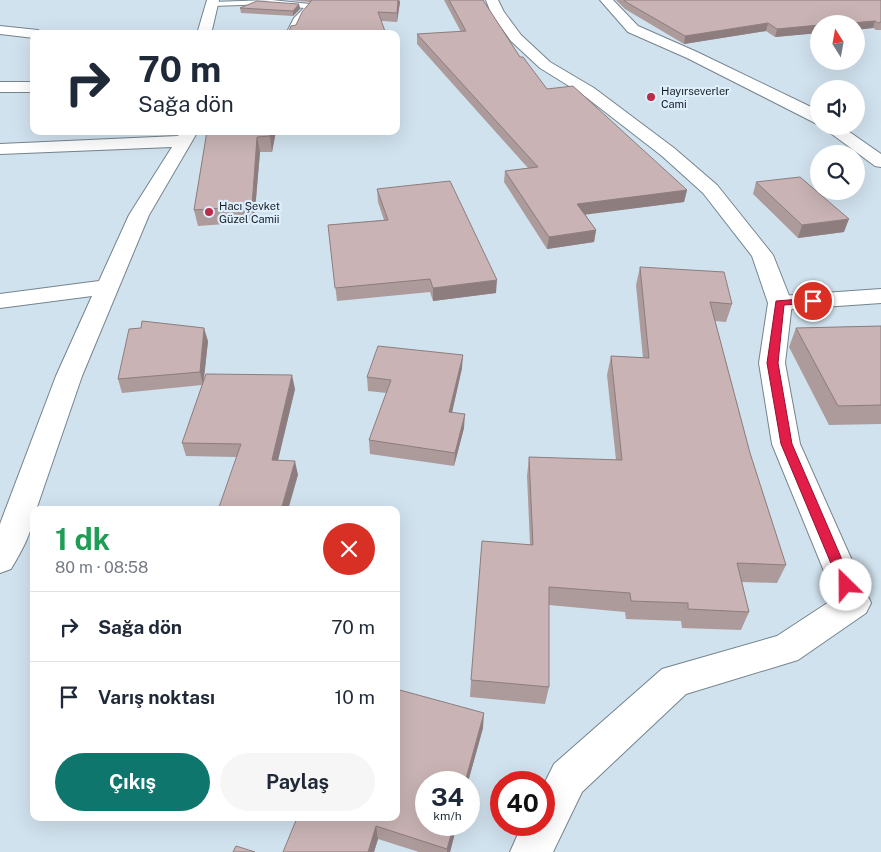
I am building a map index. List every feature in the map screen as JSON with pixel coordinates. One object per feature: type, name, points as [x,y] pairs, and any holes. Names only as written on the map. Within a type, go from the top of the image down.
[{"type":"street","points":[[492,0],[498,13],[516,38],[545,65],[588,91],[668,152],[710,189],[762,255],[780,303],[772,363],[786,444],[854,602],[786,649],[675,681],[568,778],[531,852]]},
{"type":"street","points":[[606,0],[633,29],[692,55],[810,114]]},
{"type":"street","points":[[205,30],[212,2]]},
{"type":"street","points":[[0,30],[30,33]]},
{"type":"street","points":[[0,87],[30,86]]},
{"type":"street","points":[[841,135],[881,162]]},
{"type":"street","points":[[0,149],[186,136]]},
{"type":"street","points":[[0,560],[7,548],[69,376],[138,215],[186,136]]},
{"type":"street","points":[[0,301],[108,287]]},
{"type":"street","points":[[780,303],[881,296]]},
{"type":"lane","points":[[212,2],[267,2],[310,6],[297,20],[292,30]]},
{"type":"building","points":[[312,0],[398,0],[397,13],[378,12],[385,30],[290,30],[291,26],[296,25],[302,12]]},
{"type":"building","points":[[449,0],[483,0],[520,57],[523,57],[547,89],[573,86],[687,190],[577,204],[596,230],[549,237],[505,171],[538,167],[417,34],[466,31]]},
{"type":"building","points":[[624,0],[881,0],[881,22],[865,22],[865,15],[810,15],[810,26],[777,29],[768,23],[685,36]]},
{"type":"building","points":[[257,1],[299,4],[293,11],[240,8]]},
{"type":"building","points":[[206,135],[270,135],[257,137],[252,206],[194,210]]},
{"type":"building","points":[[800,177],[810,186],[810,200],[827,200],[849,219],[802,225],[756,182]]},
{"type":"building","points":[[450,181],[497,280],[433,288],[430,279],[335,288],[328,225],[388,220],[377,189]]},
{"type":"building","points":[[640,267],[724,272],[732,304],[710,302],[750,453],[786,565],[737,563],[749,612],[688,609],[688,603],[631,601],[630,593],[549,587],[549,687],[471,680],[482,541],[533,545],[529,457],[622,460],[611,356],[649,358]]},
{"type":"building","points":[[142,321],[204,328],[200,372],[118,379],[129,329],[141,328]]},
{"type":"building","points":[[881,326],[881,405],[838,406],[796,328]]},
{"type":"building","points":[[378,346],[463,355],[449,412],[465,414],[455,453],[369,440],[391,380],[367,377]]},
{"type":"building","points":[[206,374],[292,375],[272,460],[295,461],[282,506],[219,506],[241,444],[182,443]]},
{"type":"building","points":[[400,690],[484,713],[468,771],[415,771],[415,836],[451,836],[447,849],[376,826],[368,852],[283,852],[296,821],[400,821]]},
{"type":"building","points":[[236,846],[255,852],[233,852]]},
{"type":"place","name":"Hayırseverler Cami","points":[[651,97]]},
{"type":"place","name":"Hacı Şevket Güzel Camii","points":[[209,212]]},
{"type":"route","points":[[813,301],[780,303],[772,363],[786,444],[846,585]]}]
